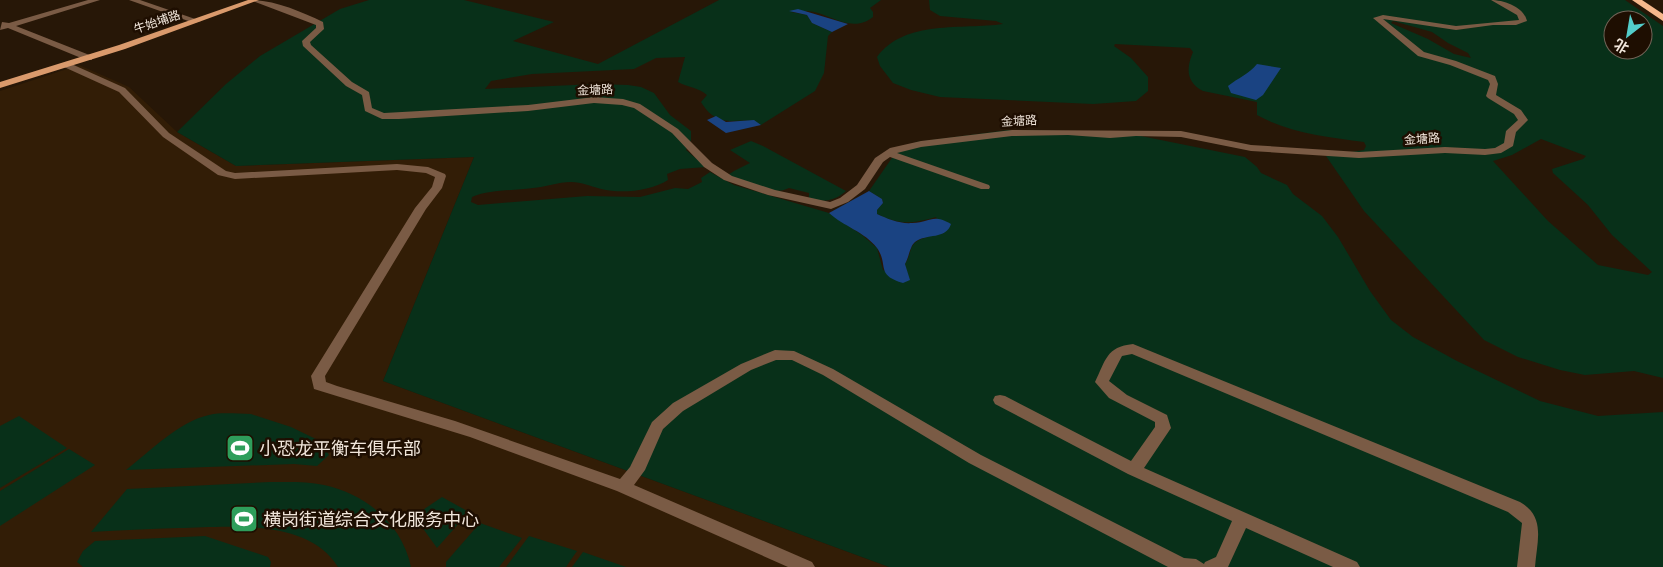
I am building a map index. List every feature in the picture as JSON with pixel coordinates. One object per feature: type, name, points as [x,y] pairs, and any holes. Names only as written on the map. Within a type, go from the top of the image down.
[{"type":"highway","points":[[1636,0],[1663,18]]},
{"type":"main road","name":"牛始埔路","points":[[0,86],[260,1]]},
{"type":"main road","name":"牛始埔路","points":[[0,89],[67,65]]},
{"type":"street","points":[[3,25],[96,0]]},
{"type":"street","points":[[133,0],[197,21]]},
{"type":"street","name":"金塘路","points":[[260,1],[306,17],[320,24],[320,29],[306,40],[307,46],[349,84],[366,94],[368,109],[371,112],[390,116],[512,109],[594,100],[622,102],[638,106],[675,131],[708,165],[728,178],[764,191],[826,208],[844,200],[861,187],[879,160],[888,153],[921,144],[1004,133],[1180,134],[1251,148],[1351,155],[1445,150],[1477,153],[1496,151],[1509,144],[1513,128],[1523,120],[1518,112],[1491,96],[1494,84],[1492,78],[1453,63],[1421,54],[1378,18],[1462,28],[1522,21],[1520,13],[1495,0]]},
{"type":"street","points":[[3,25],[89,58]]},
{"type":"street","points":[[67,65],[122,90],[166,135],[222,173],[235,176],[397,167],[428,170],[441,176],[437,188],[421,208],[318,376],[319,384],[349,397],[425,417],[623,487],[806,567]]},
{"type":"street","points":[[888,153],[985,187]]},
{"type":"street","points":[[1134,470],[1163,428],[1162,419],[1119,397],[1107,389],[1102,382],[1104,375],[1118,353],[1122,350],[1133,349],[1523,512],[1529,518],[1530,524],[1526,567]]},
{"type":"street","points":[[623,487],[638,470],[645,449],[658,426],[678,407],[746,367],[775,354],[794,356],[828,372],[975,459],[1181,565],[1196,567]]},
{"type":"street","points":[[1000,400],[1134,470],[1351,567]]},
{"type":"street","points":[[1211,567],[1222,562],[1242,519]]},
{"type":"shaded area","points":[[79,65],[129,87],[177,132],[236,166],[474,157],[383,381],[889,567],[0,567],[0,91]]},
{"type":"green space","points":[[369,0],[464,0],[554,22],[513,41],[598,64],[719,0],[881,0],[870,8],[873,12],[873,17],[865,22],[856,24],[840,21],[815,12],[791,12],[807,15],[812,23],[832,32],[828,36],[824,73],[815,91],[761,125],[754,122],[716,118],[709,112],[701,102],[707,95],[678,82],[685,57],[656,58],[634,69],[532,74],[491,81],[485,89],[596,84],[641,87],[654,93],[670,115],[691,131],[691,140],[686,150],[706,167],[680,169],[667,174],[668,180],[661,184],[644,189],[618,191],[566,182],[479,194],[472,197],[471,202],[478,205],[587,196],[640,197],[675,188],[688,189],[702,182],[701,178],[710,172],[734,185],[829,213],[862,235],[877,248],[883,270],[909,280],[905,264],[913,245],[920,239],[944,233],[936,217],[920,221],[899,222],[877,214],[877,210],[883,203],[882,199],[869,191],[894,155],[916,142],[1008,130],[1133,132],[1136,135],[1245,157],[1261,173],[1287,185],[1293,194],[1322,216],[1338,237],[1370,291],[1391,320],[1413,337],[1457,361],[1540,401],[1598,416],[1663,412],[1663,567],[889,567],[383,381],[474,157],[236,166],[177,132],[226,84],[260,56],[340,9]]},
{"type":"green space","points":[[929,0],[1625,0],[1640,10],[1603,10],[1603,60],[1653,60],[1653,19],[1663,26],[1663,378],[1634,371],[1585,375],[1560,370],[1518,357],[1484,340],[1364,211],[1326,156],[1364,150],[1366,146],[1364,142],[1309,133],[1282,126],[1257,115],[1257,102],[1203,91],[1193,83],[1189,74],[1189,64],[1193,52],[1190,48],[1115,44],[1114,46],[1131,58],[1148,77],[1148,91],[1136,101],[1093,104],[940,97],[911,90],[893,83],[880,66],[877,57],[889,45],[903,37],[918,31],[935,28],[1003,24],[996,21],[940,16],[930,10]],"holes":[[[1393,21],[1432,32],[1468,53],[1471,58],[1454,54],[1428,39],[1391,23]],[[1541,139],[1586,156],[1583,159],[1552,169],[1553,173],[1588,205],[1612,235],[1652,272],[1648,275],[1598,265],[1548,221],[1493,161],[1512,155]]]},
{"type":"green space","points":[[751,141],[846,191],[833,199],[819,200],[809,198],[809,193],[789,188],[774,191],[766,190],[728,175],[750,163],[730,150]]},
{"type":"green space","name":"小恐龙平衡车俱乐部","points":[[219,414],[251,414],[291,427],[322,442],[329,455],[317,466],[294,464],[126,470],[176,430],[198,418]]},
{"type":"green space","points":[[19,416],[67,448],[0,488],[0,426]]},
{"type":"green space","points":[[69,449],[95,465],[0,526],[0,491]]},
{"type":"green space","name":"横岗街道综合文化服务中心","points":[[303,482],[324,485],[339,489],[368,504],[380,513],[400,537],[411,567],[338,567],[325,551],[307,540],[287,533],[266,529],[220,527],[91,532],[127,489]]},
{"type":"green space","points":[[442,497],[469,512],[437,548],[414,516]]},
{"type":"green space","points":[[480,523],[522,538],[499,567],[446,567],[446,562]]},
{"type":"green space","name":"横岗街道综合文化服务中心","points":[[205,536],[268,557],[271,562],[270,567],[83,567],[77,562],[83,551],[95,541]]},
{"type":"green space","points":[[529,536],[577,551],[566,567],[506,567]]},
{"type":"green space","points":[[583,552],[626,567],[572,567]]},
{"type":"water","points":[[798,9],[848,24],[832,32],[812,23],[807,15],[789,11]]},
{"type":"water","points":[[1257,64],[1281,68],[1263,95],[1256,100],[1231,93],[1228,86]]},
{"type":"water","points":[[716,116],[726,122],[754,120],[761,125],[726,133],[707,120]]},
{"type":"water","points":[[869,191],[882,199],[883,203],[877,210],[877,214],[885,218],[908,223],[939,219],[951,224],[945,232],[920,239],[913,244],[905,264],[910,280],[903,283],[889,277],[884,269],[880,254],[872,242],[829,213]]},
{"type":"place","name":"小恐龙平衡车俱乐部","points":[[240,448]]},
{"type":"place","name":"横岗街道综合文化服务中心","points":[[244,519]]}]
